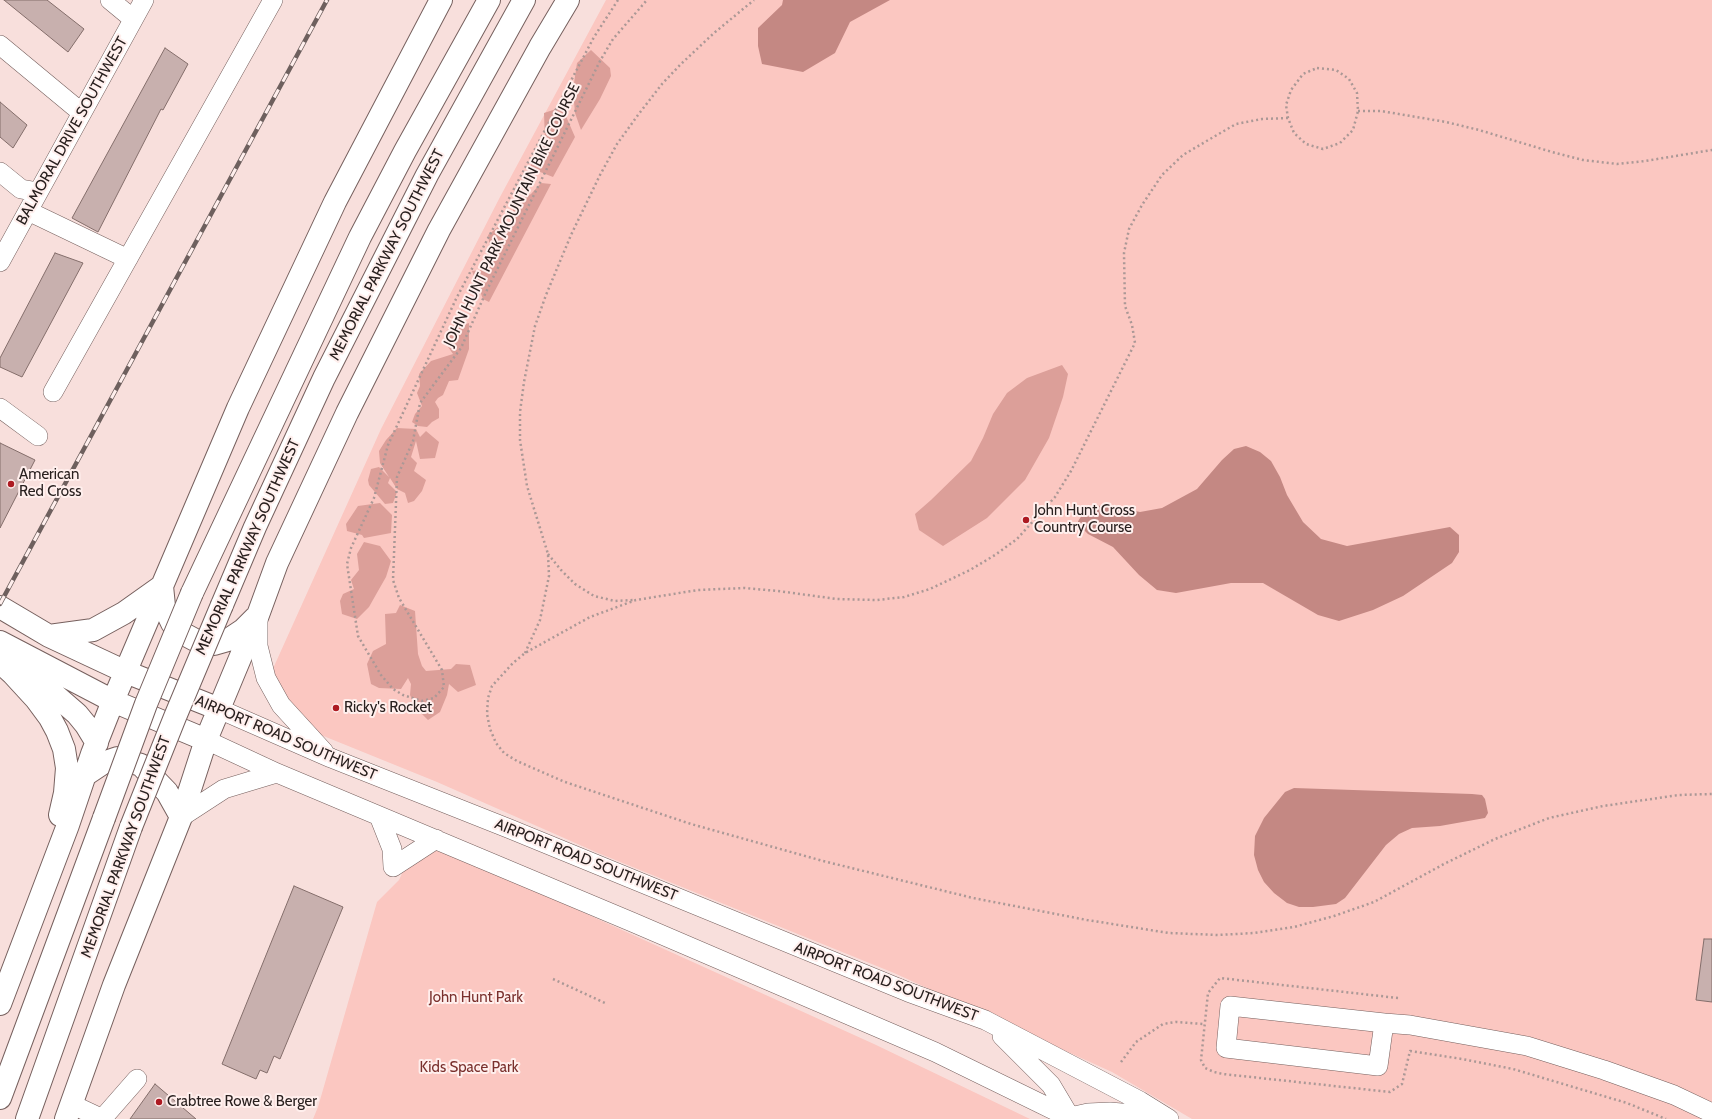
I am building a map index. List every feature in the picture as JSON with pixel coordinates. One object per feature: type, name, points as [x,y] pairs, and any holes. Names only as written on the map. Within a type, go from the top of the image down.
[{"type":"main road","points":[[0,1004],[113,701],[238,408],[307,258],[441,0]]},
{"type":"main road","name":"MEMORIAL PARKWAY SOUTHWEST","points":[[0,1098],[146,704],[192,594],[360,237],[405,151],[489,0]]},
{"type":"main road","name":"MEMORIAL PARKWAY SOUTHWEST","points":[[27,1119],[131,827],[254,527],[324,378],[426,175],[524,0]]},
{"type":"main road","points":[[69,1112],[114,985],[181,817],[206,740],[258,615],[277,563],[343,420],[439,230],[540,47],[568,0]]},
{"type":"main road","points":[[162,586],[164,606],[172,623],[182,634],[197,641],[214,644],[228,640],[243,630],[258,615]]},
{"type":"main road","points":[[49,636],[93,630],[124,613],[162,586]]},
{"type":"main road","name":"AIRPORT ROAD SOUTHWEST","points":[[0,607],[49,636],[126,672],[219,709]]},
{"type":"main road","points":[[0,656],[206,740]]},
{"type":"main road","points":[[0,656],[77,714],[86,724],[97,743]]},
{"type":"main road","points":[[0,656],[46,711],[57,731],[64,749],[67,768],[65,793],[42,894]]},
{"type":"main road","points":[[85,775],[103,763],[118,758],[141,765],[167,792],[181,817]]},
{"type":"street","points":[[110,0],[133,19]]},
{"type":"street","name":"BALMORAL DRIVE SOUTHWEST","points":[[0,262],[144,0]]},
{"type":"street","points":[[52,392],[273,0]]},
{"type":"street","points":[[0,45],[82,113]]},
{"type":"street","points":[[0,172],[21,189],[38,192]]},
{"type":"street","points":[[28,212],[128,259]]},
{"type":"street","points":[[0,408],[38,436]]},
{"type":"street","points":[[258,615],[258,646],[266,678],[281,705],[331,758]]},
{"type":"street","name":"AIRPORT ROAD SOUTHWEST","points":[[219,709],[331,758],[908,992],[985,1020],[1140,1101],[1169,1119]]},
{"type":"street","points":[[206,740],[277,773],[935,1052],[1070,1118],[1088,1113],[1110,1112],[1132,1114],[1149,1119]]},
{"type":"street","points":[[181,817],[224,789],[277,773]]},
{"type":"street","points":[[380,816],[392,849],[393,868],[436,840]]},
{"type":"street","points":[[1384,1023],[1378,1066],[1226,1048],[1230,1006],[1384,1023],[1410,1026],[1527,1046],[1611,1072],[1674,1095],[1712,1113]]},
{"type":"street","points":[[985,1020],[1051,1085],[1070,1118]]},
{"type":"street","points":[[69,1112],[102,1119],[136,1079]]},
{"type":"path","name":"JOHN HUNT PARK MOUNTAIN BIKE COURSE","points":[[618,0],[594,37],[456,299],[388,446],[374,498],[351,548],[347,564],[358,636],[381,675],[392,689],[403,695],[422,701],[434,698],[444,687],[442,670],[399,598],[394,580],[397,477],[413,441],[420,403],[461,348],[486,292],[600,61],[613,39],[647,0]]},
{"type":"path","points":[[525,653],[540,620],[546,597],[549,576],[548,554],[528,486],[520,440],[520,412],[524,382],[535,326],[571,235],[617,144],[662,84],[681,64],[714,33],[754,0]]},
{"type":"path","points":[[1317,68],[1336,70],[1349,79],[1357,93],[1358,111],[1353,130],[1340,143],[1323,149],[1306,144],[1294,134],[1288,118],[1286,105],[1291,90],[1303,74],[1317,68]]},
{"type":"path","points":[[1358,111],[1382,111],[1446,122],[1480,130],[1583,160],[1617,164],[1712,150]]},
{"type":"path","points":[[548,554],[561,570],[576,584],[594,596],[615,601],[636,600],[698,590],[744,588],[778,590],[837,599],[877,600],[904,596],[930,589],[970,570],[1017,539],[1055,497],[1071,471],[1135,343],[1132,325],[1125,306],[1124,253],[1129,229],[1142,205],[1162,175],[1183,155],[1236,124],[1262,119],[1288,118]]},
{"type":"path","points":[[636,600],[590,617],[525,653],[513,663],[492,686],[488,698],[487,714],[490,729],[496,744],[504,753],[533,769],[565,782],[691,824],[823,861],[973,898],[1087,920],[1169,933],[1254,933],[1300,925],[1334,916],[1374,902],[1444,864],[1489,842],[1548,818],[1603,806],[1679,795],[1712,794]]},
{"type":"path","points":[[553,979],[605,1003]]},
{"type":"path","points":[[1121,1062],[1136,1042],[1163,1024],[1176,1022],[1204,1024]]},
{"type":"green space","name":"John Hunt Cross Country Course","points":[[606,0],[1712,0],[1712,1119],[1192,1119],[1112,1072],[894,973],[598,853],[437,782],[321,735],[306,726],[271,673],[381,429],[500,197]]},
{"type":"green space","name":"John Hunt Park","points":[[435,850],[485,868],[874,1044],[1030,1119],[313,1119],[318,1107],[377,902],[399,880],[406,865]]},
{"type":"shaded area","points":[[783,0],[890,0],[850,22],[835,53],[803,72],[762,64],[758,46],[758,28],[782,5]]},
{"type":"shaded area","points":[[591,50],[610,68],[611,76],[600,99],[581,130],[575,113],[573,90],[577,63]]},
{"type":"shaded area","points":[[562,107],[575,137],[553,177],[530,168],[536,148],[545,141],[544,113]]},
{"type":"shaded area","points":[[541,183],[551,184],[489,302],[483,299],[472,271],[482,270],[491,253],[488,235],[498,227],[511,224],[514,204],[531,194]]},
{"type":"shaded area","points":[[469,323],[469,349],[458,380],[449,381],[443,395],[435,402],[439,409],[439,418],[427,427],[418,426],[412,422],[415,414],[422,406],[417,393],[420,386],[419,374],[431,361],[453,354],[444,341],[447,330]]},
{"type":"shaded area","points":[[1062,365],[1068,374],[1063,397],[1049,438],[1025,480],[987,518],[943,546],[919,530],[915,514],[971,461],[993,414],[1007,393],[1027,378]]},
{"type":"shaded area","points":[[397,428],[416,429],[420,437],[426,431],[439,442],[435,458],[420,459],[416,441],[411,457],[417,463],[414,471],[426,480],[422,491],[414,501],[408,503],[405,493],[397,489],[390,478],[388,483],[397,492],[393,503],[385,504],[369,485],[368,480],[371,469],[379,467],[389,477],[380,463],[379,451],[386,440]]},
{"type":"shaded area","points":[[1246,446],[1260,452],[1271,461],[1280,477],[1287,495],[1303,522],[1321,539],[1347,546],[1450,527],[1459,535],[1459,552],[1452,563],[1403,596],[1373,610],[1339,621],[1318,615],[1263,583],[1231,583],[1176,593],[1157,590],[1139,575],[1113,547],[1088,534],[1077,523],[1087,507],[1106,505],[1140,512],[1162,508],[1197,489],[1222,460],[1234,449]]},
{"type":"shaded area","points":[[380,503],[392,515],[391,533],[364,538],[362,535],[347,531],[346,524],[358,506]]},
{"type":"shaded area","points":[[364,542],[380,546],[391,561],[386,577],[369,607],[357,619],[342,614],[340,601],[343,594],[354,589],[351,580],[359,570],[357,554]]},
{"type":"shaded area","points":[[400,605],[415,611],[418,654],[422,666],[426,671],[451,669],[456,664],[470,665],[476,685],[458,692],[449,684],[447,695],[440,712],[428,720],[416,708],[410,695],[411,684],[408,678],[401,689],[379,688],[371,684],[367,664],[373,651],[386,644],[385,614],[396,613]]},
{"type":"shaded area","points":[[1294,788],[1482,795],[1485,799],[1488,813],[1485,818],[1440,826],[1412,828],[1399,834],[1386,845],[1345,898],[1336,904],[1299,907],[1287,903],[1274,893],[1264,882],[1258,870],[1254,855],[1255,836],[1264,818],[1285,792]]},
{"type":"building","points":[[4,0],[47,0],[84,29],[68,52]]},
{"type":"building","points":[[165,48],[188,64],[163,110],[161,109],[98,232],[72,218]]},
{"type":"building","points":[[0,102],[27,125],[13,148],[0,137]]},
{"type":"building","points":[[55,253],[83,263],[22,377],[0,367],[0,358]]},
{"type":"building","name":"American Red Cross","points":[[0,443],[35,460],[0,528]]},
{"type":"building","points":[[294,886],[343,907],[280,1059],[274,1056],[267,1073],[260,1070],[256,1079],[222,1064]]},
{"type":"building","points":[[1704,939],[1712,939],[1712,1002],[1696,1000]]},
{"type":"building","name":"Crabtree Rowe & Berger","points":[[155,1084],[196,1119],[130,1119]]},
{"type":"railway","points":[[0,604],[327,0]]},
{"type":"place","name":"American Red Cross","points":[[11,484]]},
{"type":"place","name":"John Hunt Cross Country Course","points":[[1026,520]]},
{"type":"place","name":"Ricky's Rocket","points":[[336,708]]},
{"type":"place","name":"Crabtree Rowe & Berger","points":[[159,1102]]},
{"type":"park label","name":"Kids Space Park","points":[[469,1068]]}]
